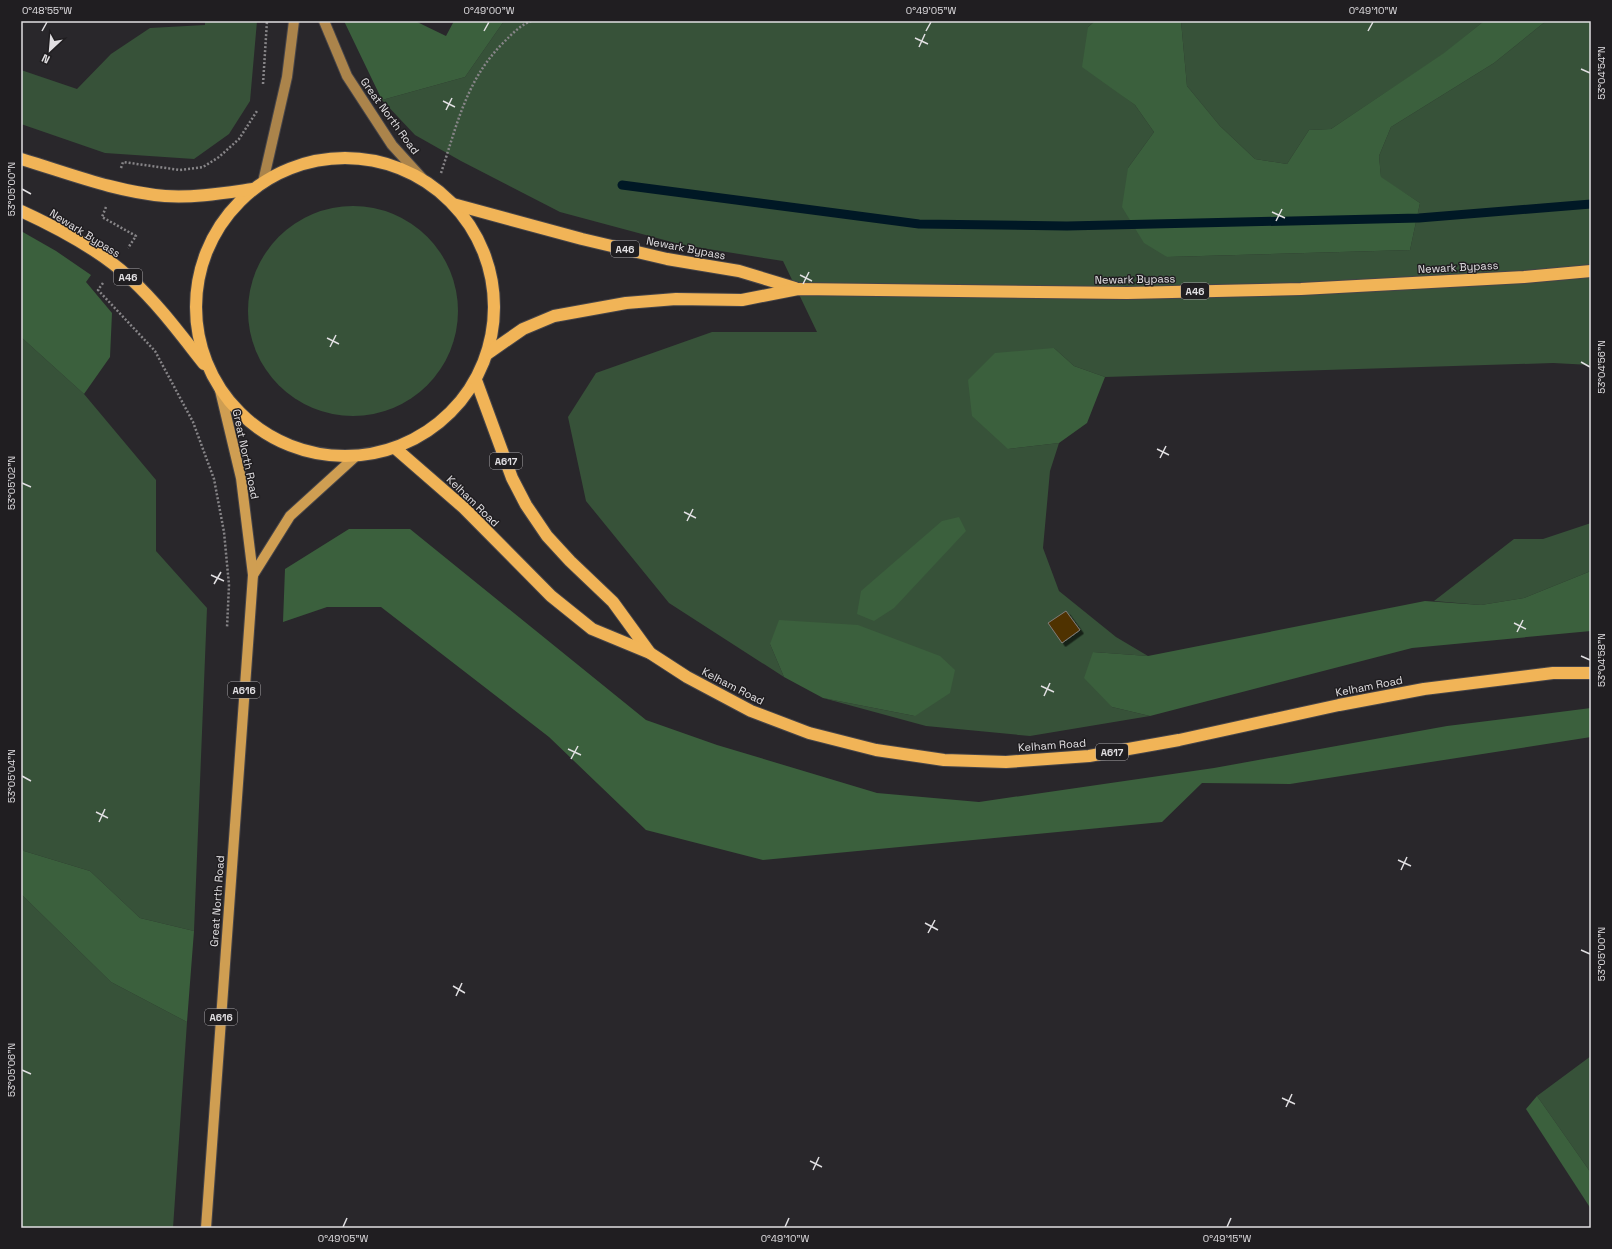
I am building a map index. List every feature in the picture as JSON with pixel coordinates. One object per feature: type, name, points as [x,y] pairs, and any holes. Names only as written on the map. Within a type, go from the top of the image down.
[{"type":"highway","points":[[347,157],[370,160],[393,166],[422,178],[436,188],[453,204],[477,236],[491,274],[495,313],[487,354],[476,380],[461,402],[442,421],[420,436],[395,448],[356,456],[324,455],[292,447],[278,440],[250,423],[231,403],[218,386],[204,358],[197,327],[196,295],[202,264],[214,235],[232,209],[258,186],[286,169],[301,164],[331,158],[347,157]]},
{"type":"highway","points":[[21,159],[114,187],[165,196],[204,195],[258,186]]},
{"type":"highway","name":"Newark Bypass","points":[[453,204],[590,240],[667,258],[739,271],[798,289]]},
{"type":"highway","name":"Newark Bypass","points":[[21,211],[55,227],[115,266],[132,280],[166,316],[211,372]]},
{"type":"highway","name":"Newark Bypass","points":[[487,354],[523,329],[554,316],[626,303],[676,299],[742,300],[798,289],[1119,292],[1286,289],[1524,277],[1591,271]]},
{"type":"highway","name":"Kelham Road","points":[[476,380],[512,478],[526,505],[547,536],[570,561],[613,602],[650,653]]},
{"type":"highway","name":"Kelham Road","points":[[395,448],[464,508],[551,596],[592,629],[650,653],[687,677],[751,711],[809,733],[876,750],[944,760],[1006,762],[1096,755],[1179,740],[1332,706],[1424,689],[1553,673],[1591,673]]},
{"type":"main road","points":[[258,186],[287,77],[294,21]]},
{"type":"main road","name":"Great North Road","points":[[324,21],[347,76],[392,145],[422,178]]},
{"type":"main road","name":"Great North Road","points":[[206,1228],[235,806],[253,575],[241,478],[218,386]]},
{"type":"main road","name":"Great North Road","points":[[253,575],[290,516],[356,456]]},
{"type":"path","points":[[263,85],[267,21]]},
{"type":"path","points":[[436,188],[473,81],[494,53],[519,26],[531,21]]},
{"type":"path","points":[[229,585],[224,532],[214,479],[193,422],[155,351],[98,290],[136,236],[102,217],[123,162],[180,170],[203,167],[219,157],[239,139],[257,111],[259,105]]},
{"type":"green space","points":[[205,21],[257,21],[250,101],[229,134],[194,159],[105,153],[21,124],[21,70],[77,89],[111,54],[150,28],[205,25]]},
{"type":"green space","points":[[344,21],[415,21],[446,36],[454,21],[504,21],[465,77],[382,100]]},
{"type":"green space","points":[[504,21],[1095,21],[1088,27],[1114,89],[1135,105],[1154,132],[1128,168],[1167,257],[1410,250],[1420,203],[1381,178],[1379,156],[1391,127],[1494,63],[1546,21],[1591,21],[1591,365],[1553,363],[1105,377],[1074,366],[1054,348],[1008,449],[1059,443],[1050,471],[1043,548],[1059,591],[1116,637],[1148,656],[1093,652],[1112,707],[1150,716],[1030,736],[926,726],[823,698],[915,716],[770,644],[784,677],[669,603],[586,501],[568,417],[596,373],[712,332],[817,332],[783,261],[683,245],[560,212],[461,161],[415,135],[382,100],[465,77]]},
{"type":"green space","points":[[1095,21],[1181,21],[1187,86],[1220,126],[1255,159],[1287,164],[1309,130],[1331,129],[1444,53],[1484,21],[1546,21],[1494,63],[1391,127],[1379,156],[1381,177],[1420,203],[1410,250],[1167,257],[1144,243],[1122,207],[1128,168],[1154,132],[1135,105],[1082,67],[1088,27]]},
{"type":"green space","points":[[1181,21],[1484,21],[1445,53],[1331,129],[1309,130],[1287,164],[1255,159],[1220,126],[1187,86]]},
{"type":"green space","points":[[353,206],[373,208],[393,214],[411,224],[427,237],[440,253],[450,271],[456,291],[458,311],[456,331],[450,351],[440,369],[427,385],[411,398],[393,408],[373,414],[353,416],[333,414],[313,408],[295,398],[279,385],[266,369],[256,351],[250,331],[248,311],[250,291],[256,271],[266,253],[279,237],[295,224],[313,214],[333,208]]},
{"type":"green space","points":[[21,231],[56,251],[91,275],[86,282],[112,313],[110,357],[84,394],[21,337]]},
{"type":"green space","points":[[21,337],[84,394],[156,480],[156,551],[207,608],[194,931],[140,918],[90,871],[24,851],[21,846]]},
{"type":"green space","points":[[1054,348],[1074,366],[1105,377],[1087,423],[1059,443],[1008,449],[972,416],[968,380],[995,353]]},
{"type":"green space","points":[[959,517],[966,531],[894,608],[874,621],[857,614],[861,591],[942,521]]},
{"type":"green space","points":[[1591,523],[1591,571],[1524,598],[1481,605],[1434,601],[1514,539],[1543,539]]},
{"type":"green space","points":[[349,529],[410,529],[646,720],[717,745],[877,793],[979,802],[1214,768],[1447,726],[1591,708],[1591,737],[1290,784],[1202,783],[1162,822],[763,860],[646,830],[549,737],[381,607],[327,607],[283,622],[285,569]]},
{"type":"green space","points":[[1591,571],[1591,631],[1412,648],[1150,716],[1112,707],[1084,678],[1093,652],[1148,656],[1425,601],[1481,605],[1524,598]]},
{"type":"green space","points":[[779,620],[858,625],[940,656],[955,670],[950,693],[915,716],[823,698],[784,677],[770,644]]},
{"type":"green space","points":[[21,846],[24,851],[90,871],[140,918],[194,931],[187,1022],[111,982],[21,894]]},
{"type":"green space","points":[[21,894],[111,982],[187,1022],[173,1228],[21,1228]]},
{"type":"green space","points":[[1591,1056],[1591,1173],[1537,1096]]},
{"type":"green space","points":[[1537,1096],[1591,1173],[1591,1209],[1526,1109]]},
{"type":"building","points":[[1066,611],[1080,630],[1062,643],[1048,623]]},
{"type":"waterway","points":[[622,185],[919,224],[1067,226],[1419,218],[1591,204]]}]
